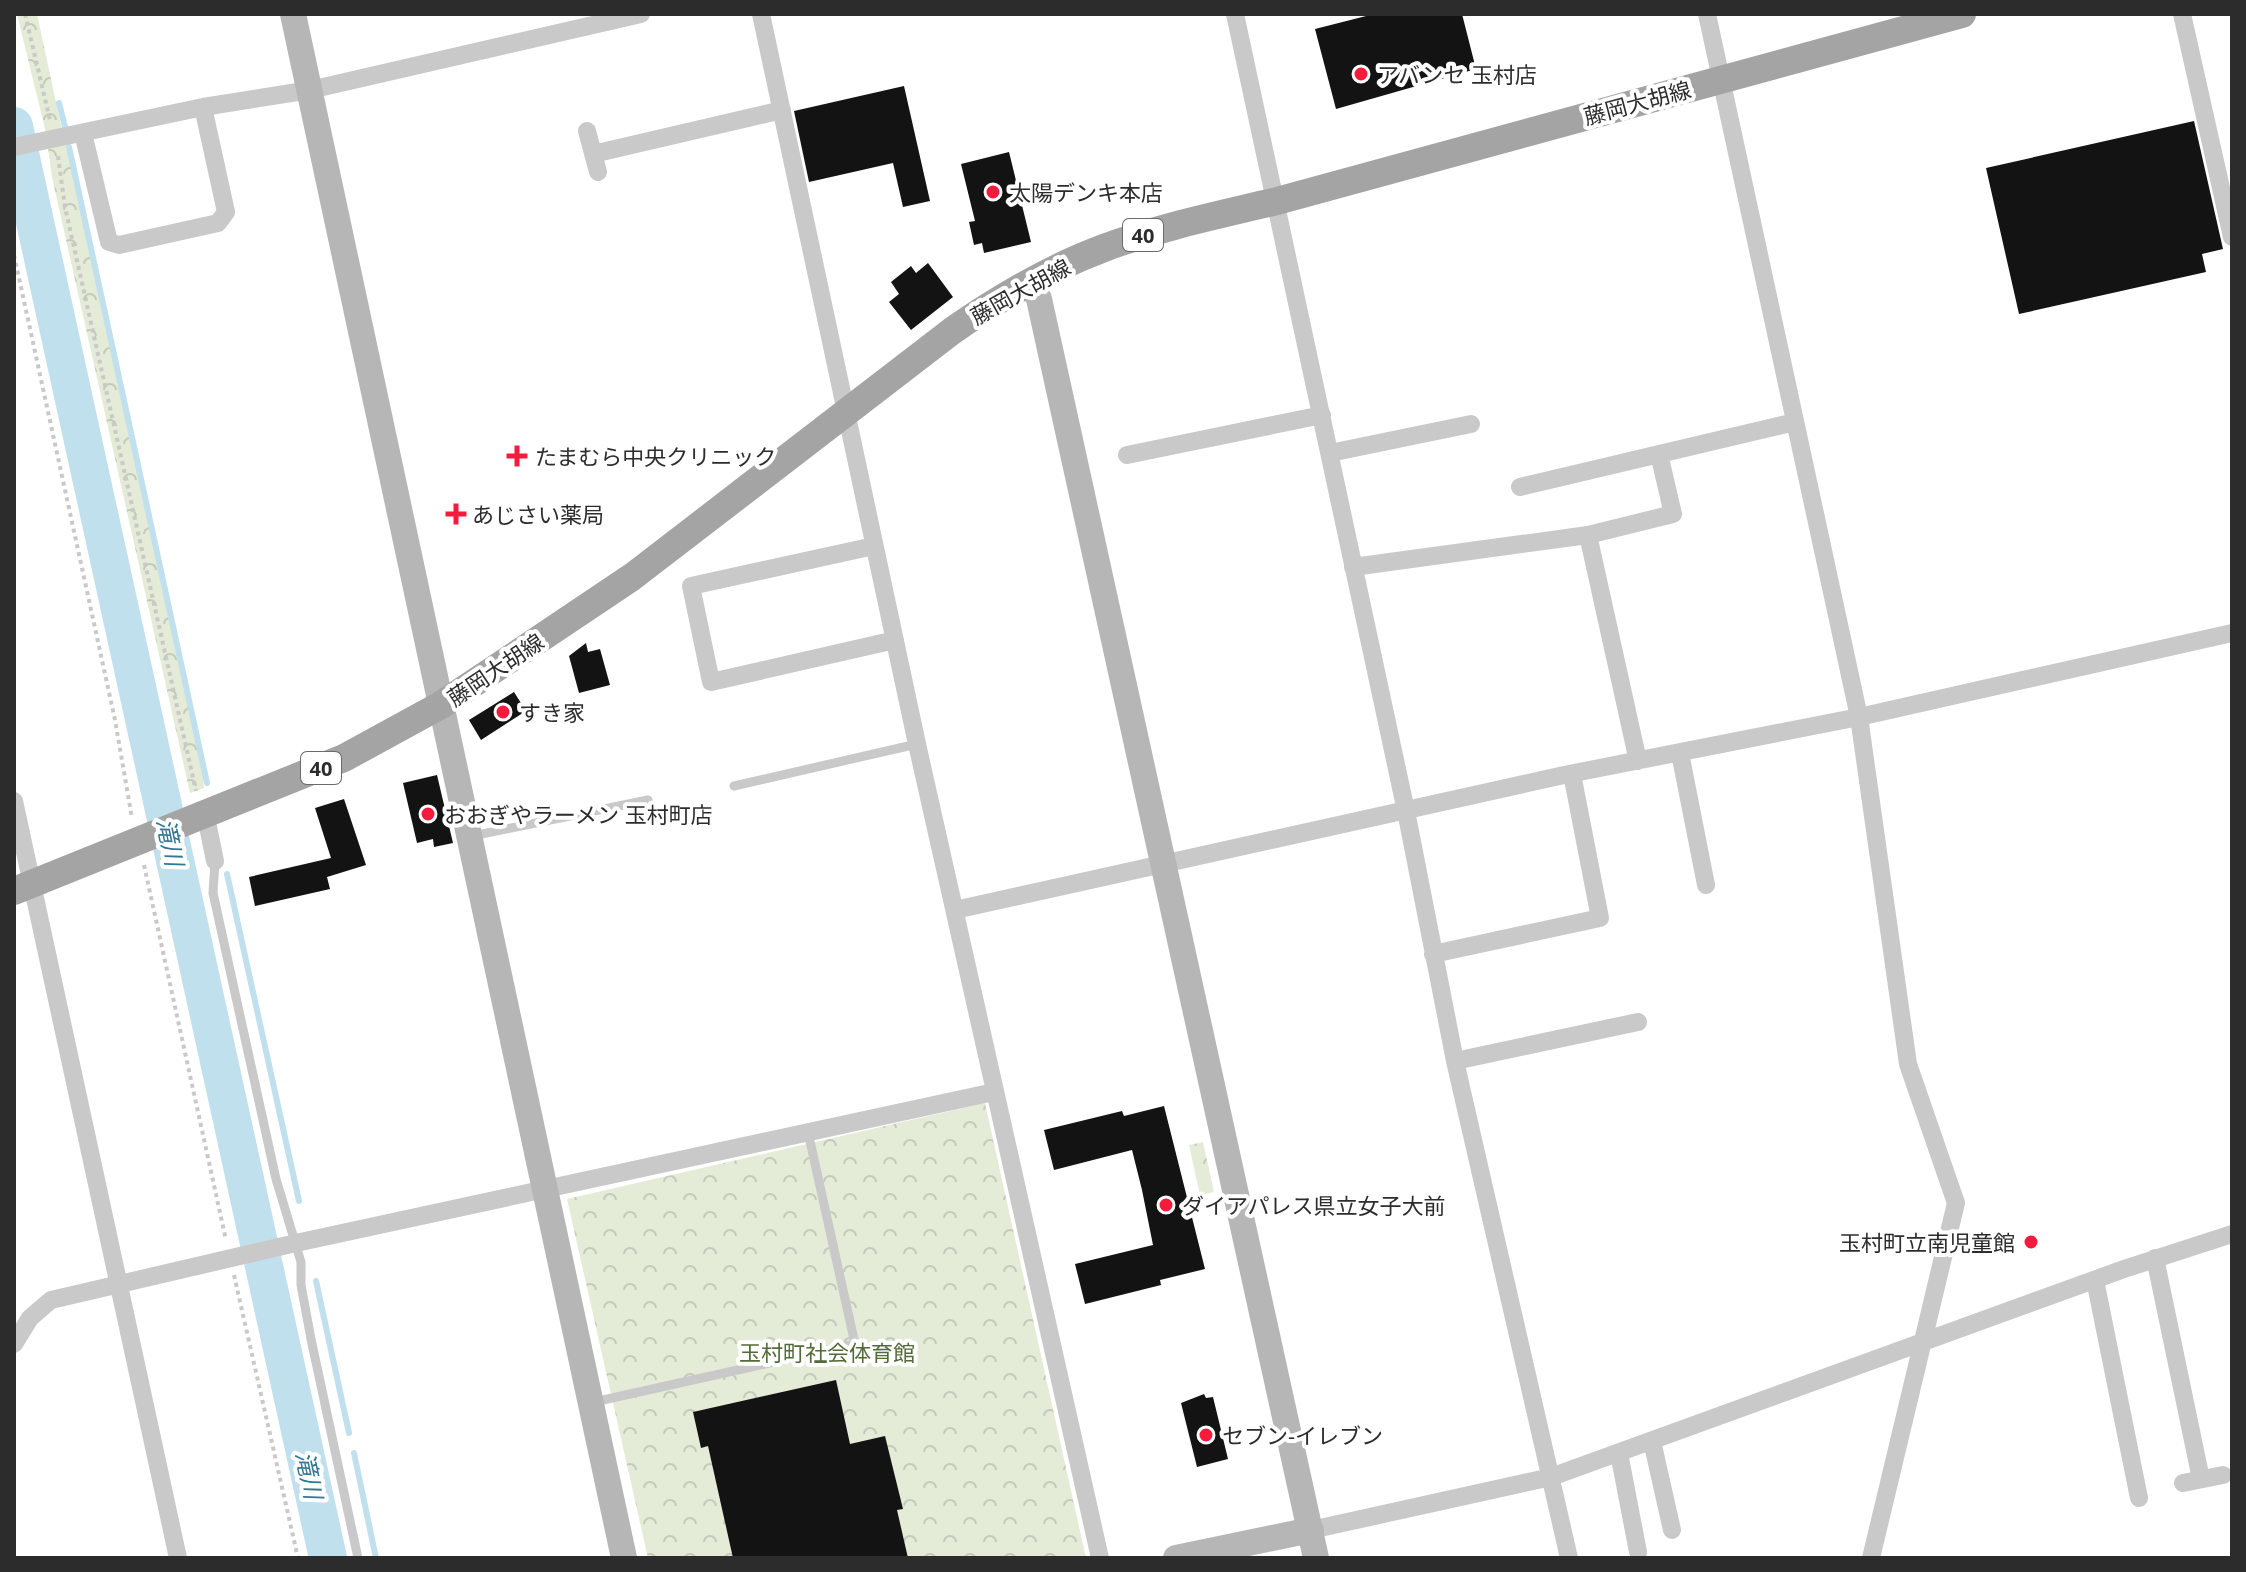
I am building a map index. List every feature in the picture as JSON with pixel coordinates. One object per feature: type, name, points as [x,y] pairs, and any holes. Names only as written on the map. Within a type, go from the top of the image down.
[{"type":"main road","name":"藤岡大胡線","points":[[198,808],[344,758],[441,705],[632,577],[952,331],[1031,282],[1102,248],[1170,227],[1277,201],[1962,14]]},
{"type":"main road","name":"40","points":[[23,887],[140,838],[198,808]]},
{"type":"street","points":[[293,14],[624,1558]]},
{"type":"street","points":[[14,147],[203,107],[310,90],[641,14]]},
{"type":"street","points":[[761,14],[917,744],[1100,1558]]},
{"type":"street","points":[[1235,14],[1406,811],[1455,1061],[1569,1558]]},
{"type":"street","points":[[1707,14],[1859,717],[1908,1064],[1956,1203],[1871,1558]]},
{"type":"street","points":[[2182,14],[2232,237]]},
{"type":"street","points":[[83,133],[109,242],[119,245],[223,221],[226,212],[203,107]]},
{"type":"street","points":[[587,131],[596,163],[782,110]]},
{"type":"street","points":[[1031,282],[1039,299],[1316,1558]]},
{"type":"street","points":[[1127,455],[1322,415]]},
{"type":"street","points":[[1520,487],[1795,422]]},
{"type":"street","points":[[1330,453],[1471,424]]},
{"type":"street","points":[[1353,567],[1588,535],[1673,514],[1659,454]]},
{"type":"street","points":[[1588,535],[1638,761]]},
{"type":"street","points":[[874,546],[691,586],[711,682],[895,640]]},
{"type":"street","points":[[955,910],[1572,774],[1859,717],[2232,633]]},
{"type":"street","points":[[1680,753],[1706,885]]},
{"type":"street","points":[[1433,954],[1600,918],[1572,774]]},
{"type":"street","points":[[14,801],[23,887],[178,1558]]},
{"type":"street","points":[[198,808],[215,861]]},
{"type":"street","points":[[1455,1061],[1638,1022]]},
{"type":"street","points":[[14,1344],[30,1318],[51,1300],[233,1257],[994,1092]]},
{"type":"street","points":[[1176,1558],[1551,1477],[2155,1258],[2232,1234]]},
{"type":"street","points":[[2155,1258],[2192,1481],[2223,1475]]},
{"type":"street","points":[[2095,1280],[2139,1498]]},
{"type":"street","points":[[1652,1441],[1672,1530]]},
{"type":"street","points":[[1619,1453],[1638,1552]]},
{"type":"lane","points":[[734,786],[917,744]]},
{"type":"lane","points":[[470,837],[648,800]]},
{"type":"lane","points":[[215,861],[213,893],[292,1244],[358,1558]]},
{"type":"lane","points":[[591,1403],[855,1344],[808,1132]]},
{"type":"path","points":[[25,14],[198,808]]},
{"type":"path","points":[[14,255],[298,1558]]},
{"type":"green space","points":[[17,14],[37,14],[62,130],[46,133]]},
{"type":"green space","points":[[66,144],[203,776],[204,788],[190,793],[52,177],[48,148]]},
{"type":"green space","name":"玉村町社会体育館","points":[[985,1103],[1086,1558],[648,1558],[567,1199]]},
{"type":"green space","points":[[1203,1142],[1214,1192],[1200,1195],[1189,1145]]},
{"type":"building","points":[[1374,14],[1462,14],[1476,69],[1336,109],[1315,29]]},
{"type":"building","points":[[904,86],[930,201],[903,207],[893,163],[809,182],[794,111]]},
{"type":"building","points":[[2194,121],[2223,249],[2202,254],[2206,272],[2019,314],[1986,168]]},
{"type":"building","name":"太陽デンキ本店","points":[[1009,152],[1031,242],[984,253],[982,243],[974,245],[969,222],[975,221],[961,164]]},
{"type":"building","points":[[928,263],[953,297],[911,330],[889,302],[899,294],[891,282],[911,266],[916,273]]},
{"type":"building","points":[[586,643],[588,652],[600,649],[610,685],[579,693],[569,656]]},
{"type":"building","points":[[514,692],[526,711],[481,740],[469,720]]},
{"type":"building","points":[[437,775],[453,843],[434,847],[433,839],[417,843],[403,783]]},
{"type":"building","points":[[344,799],[366,865],[327,877],[330,889],[255,906],[249,877],[331,858],[315,808]]},
{"type":"building","name":"ダイアパレス県立女子大前","points":[[1164,1106],[1205,1269],[1160,1280],[1161,1285],[1085,1304],[1075,1264],[1153,1245],[1142,1190],[1132,1150],[1054,1170],[1044,1130],[1122,1111],[1124,1116]]},
{"type":"building","points":[[836,1380],[850,1444],[885,1436],[903,1509],[897,1510],[908,1558],[733,1558],[708,1446],[701,1448],[693,1412]]},
{"type":"building","points":[[1204,1394],[1206,1398],[1213,1397],[1228,1459],[1197,1467],[1181,1403]]},
{"type":"waterway","points":[[59,103],[65,127]]},
{"type":"waterway","name":"滝川","points":[[14,126],[328,1558]]},
{"type":"waterway","points":[[69,147],[207,783]]},
{"type":"waterway","points":[[227,874],[299,1201]]},
{"type":"waterway","points":[[316,1281],[349,1433]]},
{"type":"waterway","points":[[354,1453],[376,1558]]},
{"type":"place","name":"アバンセ 玉村店","points":[[1361,74]]},
{"type":"place","name":"太陽デンキ本店","points":[[993,192]]},
{"type":"place","name":"たまむら中央クリニック","points":[[517,456]]},
{"type":"place","name":"あじさい薬局","points":[[456,514]]},
{"type":"place","name":"すき家","points":[[503,712]]},
{"type":"place","name":"おおぎやラーメン 玉村町店","points":[[428,814]]},
{"type":"place","name":"ダイアパレス県立女子大前","points":[[1166,1205]]},
{"type":"place","name":"玉村町立南児童館","points":[[2031,1242]]},
{"type":"place","name":"セブン-イレブン","points":[[1206,1435]]}]
